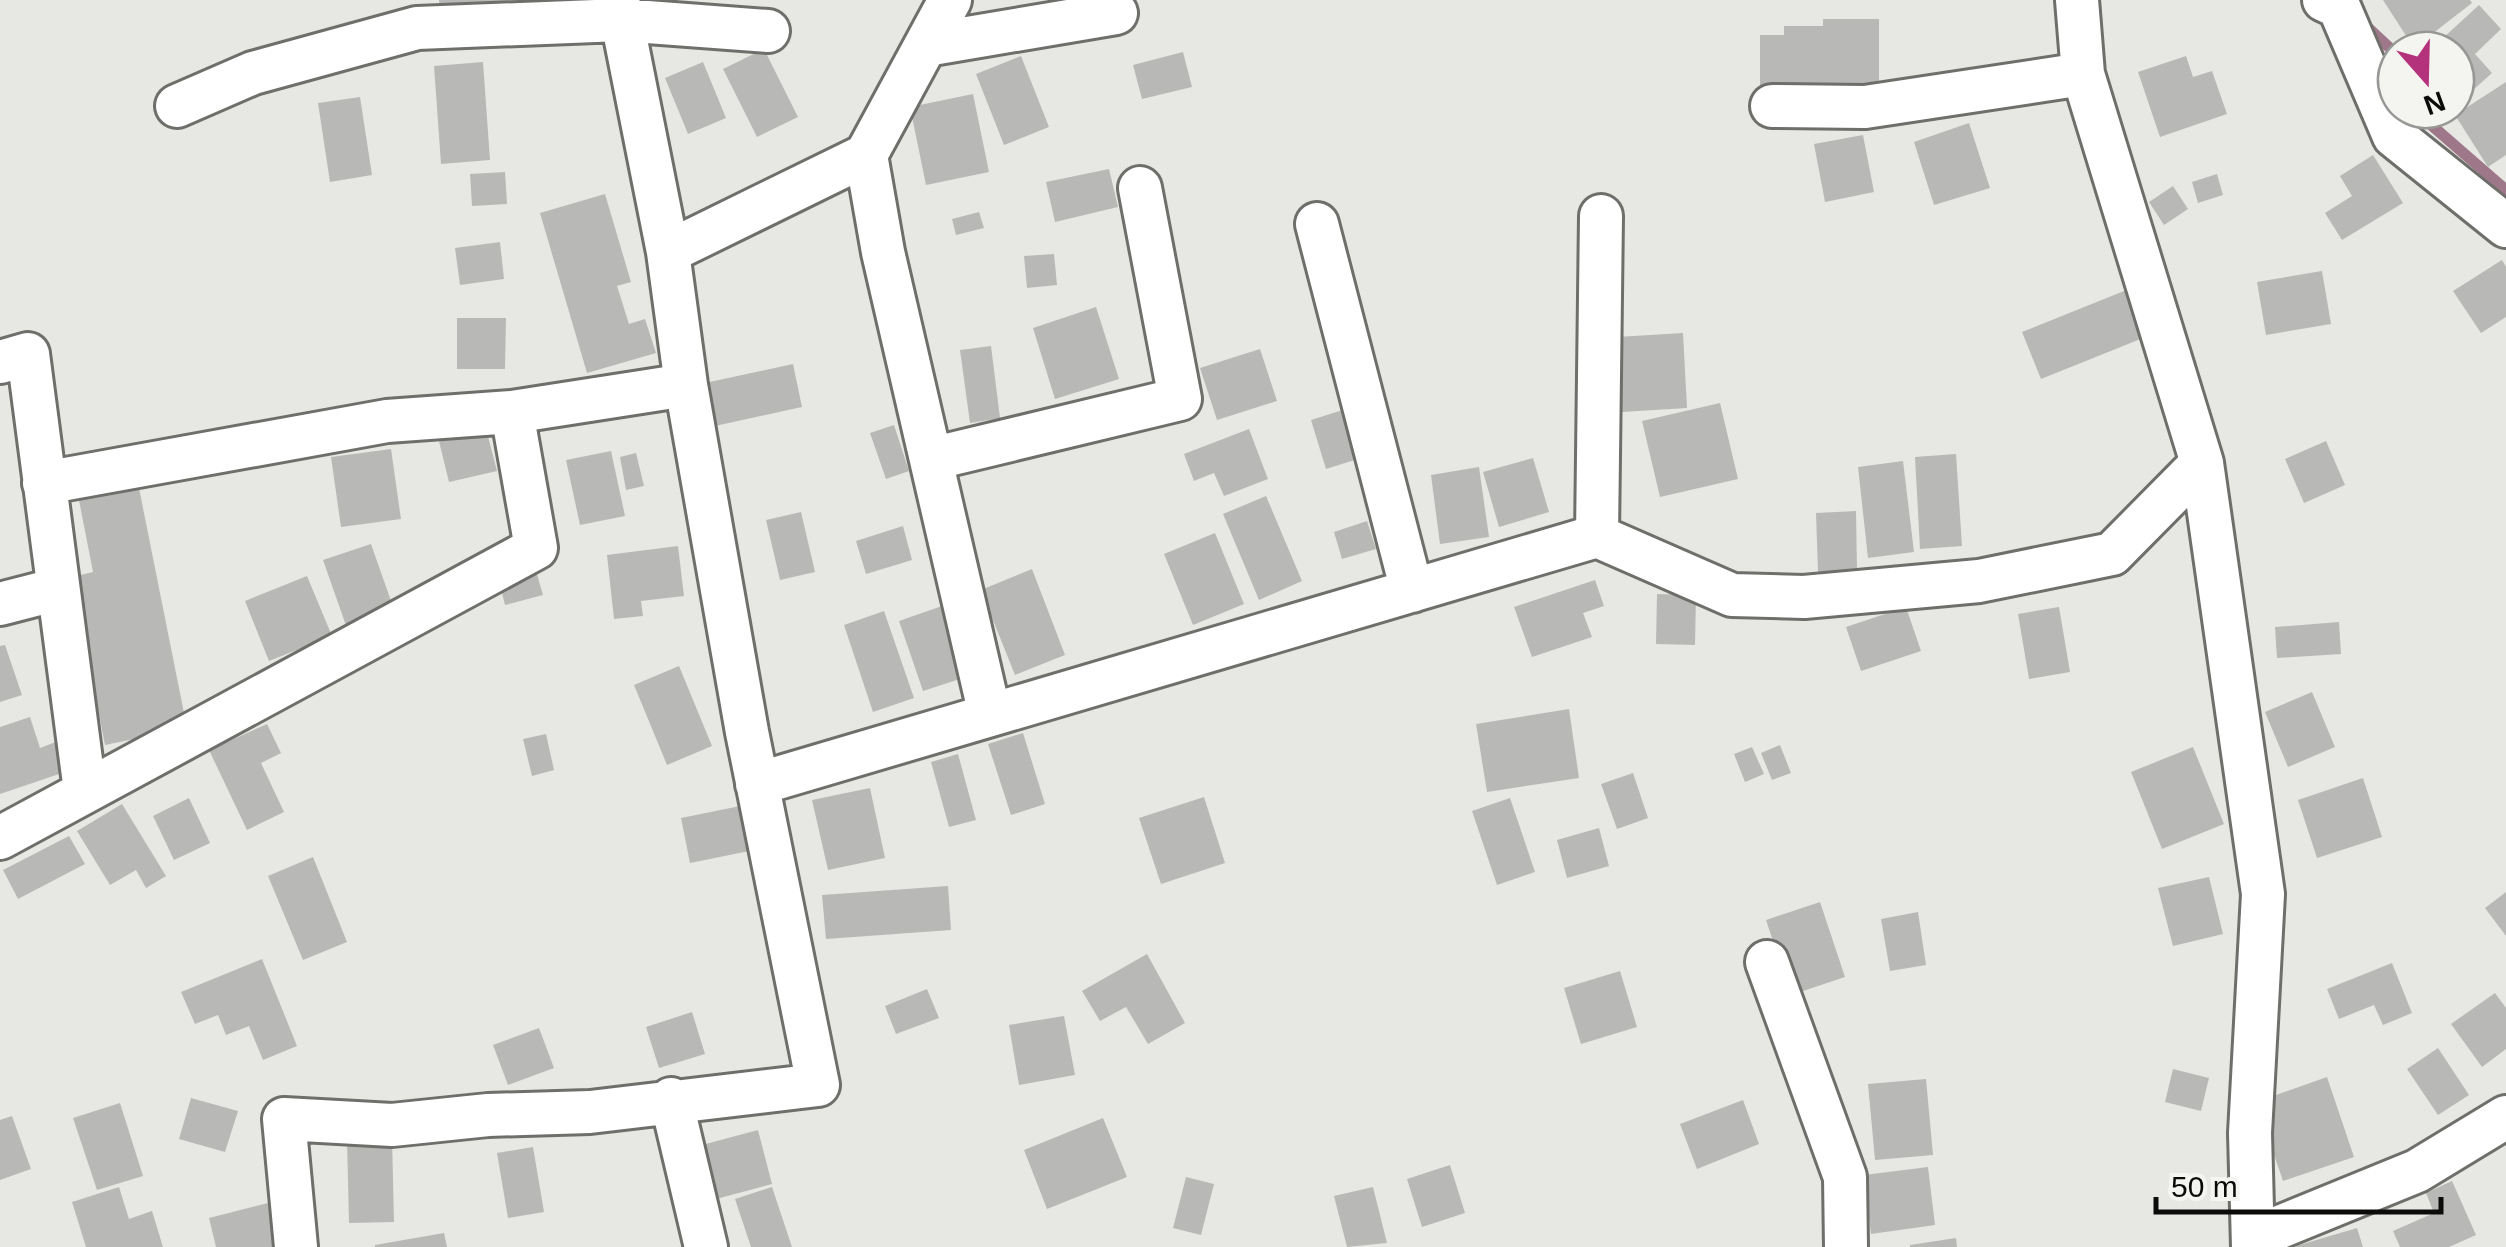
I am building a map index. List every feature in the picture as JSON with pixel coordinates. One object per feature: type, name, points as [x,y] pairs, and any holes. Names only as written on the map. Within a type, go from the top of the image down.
[{"type":"street","points":[[668,252],[866,155],[950,0]]},
{"type":"street","points":[[2077,0],[2083,74],[2202,463],[2263,894],[2250,1133],[2253,1242],[2418,1171],[2506,1117]]},
{"type":"street","points":[[2337,2],[2394,136],[2506,226]]},
{"type":"street","points":[[178,106],[254,74],[417,28],[620,10],[768,32]]},
{"type":"street","points":[[296,1247],[284,1119],[392,1125],[488,1115],[590,1112],[818,1085],[757,784],[686,385],[668,252],[620,10]]},
{"type":"street","points":[[926,45],[1116,13]]},
{"type":"street","points":[[1772,106],[1865,107],[2083,74]]},
{"type":"street","points":[[866,155],[990,715]]},
{"type":"street","points":[[931,459],[1180,399],[1140,188]]},
{"type":"street","points":[[1597,536],[1602,216]]},
{"type":"street","points":[[1317,224],[1412,590]]},
{"type":"street","points":[[0,362],[28,354],[85,791]]},
{"type":"street","points":[[44,483],[387,422],[512,412],[686,385]]},
{"type":"street","points":[[0,838],[536,548],[512,412]]},
{"type":"street","points":[[757,784],[1597,536],[1732,595],[1804,597],[1978,581],[2112,554],[2202,463]]},
{"type":"street","points":[[0,604],[58,589]]},
{"type":"street","points":[[1767,962],[1845,1177],[1846,1247]]},
{"type":"street","points":[[671,1100],[706,1247]]},
{"type":"building","points":[[439,0],[514,0],[515,17],[442,25]]},
{"type":"building","points":[[2383,0],[2472,3],[2437,30],[2402,30]]},
{"type":"building","points":[[2479,5],[2501,29],[2476,53],[2476,30],[2452,30]]},
{"type":"building","points":[[1823,19],[1879,19],[1879,94],[1760,95],[1760,35],[1784,35],[1784,26],[1823,26]]},
{"type":"building","points":[[764,49],[798,117],[757,137],[723,69]]},
{"type":"building","points":[[1183,52],[1192,87],[1142,99],[1133,65]]},
{"type":"building","points":[[2476,55],[2492,73],[2476,87]]},
{"type":"building","points":[[1021,56],[1049,127],[1004,145],[976,74]]},
{"type":"building","points":[[2186,56],[2193,77],[2212,71],[2227,114],[2160,137],[2138,72]]},
{"type":"building","points":[[483,62],[490,160],[441,164],[434,66]]},
{"type":"building","points":[[703,62],[726,118],[688,134],[665,78]]},
{"type":"building","points":[[2506,82],[2506,155],[2488,167],[2465,130],[2476,130],[2476,101]]},
{"type":"building","points":[[973,94],[989,172],[926,185],[910,107]]},
{"type":"building","points":[[360,97],[372,175],[330,182],[318,103]]},
{"type":"building","points":[[1969,123],[1990,188],[1934,205],[1914,142]]},
{"type":"building","points":[[1863,135],[1874,192],[1825,202],[1814,144]]},
{"type":"building","points":[[2373,155],[2403,203],[2342,240],[2325,213],[2352,196],[2340,176]]},
{"type":"building","points":[[1109,169],[1118,207],[1055,222],[1046,182]]},
{"type":"building","points":[[505,172],[507,204],[472,206],[470,174]]},
{"type":"building","points":[[2217,174],[2223,195],[2198,203],[2192,182]]},
{"type":"building","points":[[2173,186],[2188,209],[2164,225],[2149,202]]},
{"type":"building","points":[[605,194],[631,282],[617,286],[629,324],[645,319],[656,353],[587,373],[540,213]]},
{"type":"building","points":[[979,212],[984,228],[956,235],[952,219]]},
{"type":"building","points":[[500,242],[504,279],[460,285],[455,248]]},
{"type":"building","points":[[1054,254],[1057,285],[1027,288],[1024,256]]},
{"type":"building","points":[[2502,260],[2506,267],[2506,317],[2481,333],[2453,291]]},
{"type":"building","points":[[2322,271],[2331,324],[2266,335],[2257,282]]},
{"type":"building","points":[[2134,287],[2153,334],[2041,379],[2022,332]]},
{"type":"building","points":[[1096,307],[1119,379],[1055,399],[1033,328]]},
{"type":"building","points":[[457,318],[506,318],[505,369],[457,369]]},
{"type":"building","points":[[1683,333],[1687,408],[1622,412],[1617,337]]},
{"type":"building","points":[[991,346],[1000,418],[970,423],[960,350]]},
{"type":"building","points":[[1260,349],[1277,401],[1217,420],[1200,368]]},
{"type":"building","points":[[793,364],[802,407],[715,426],[705,383]]},
{"type":"building","points":[[1720,403],[1738,479],[1660,497],[1642,421]]},
{"type":"building","points":[[1346,409],[1361,458],[1326,469],[1311,420]]},
{"type":"building","points":[[484,421],[497,471],[449,482],[437,433]]},
{"type":"building","points":[[894,425],[909,471],[886,479],[870,433]]},
{"type":"building","points":[[1249,429],[1268,479],[1224,496],[1214,473],[1194,481],[1184,454]]},
{"type":"building","points":[[2326,441],[2345,485],[2304,503],[2285,459]]},
{"type":"building","points":[[391,449],[401,519],[341,527],[331,457]]},
{"type":"building","points":[[611,451],[625,516],[580,525],[566,460]]},
{"type":"building","points":[[636,453],[644,486],[626,490],[620,457]]},
{"type":"building","points":[[1956,454],[1962,546],[1920,549],[1915,457]]},
{"type":"building","points":[[1533,458],[1549,512],[1499,527],[1483,472]]},
{"type":"building","points":[[1903,461],[1914,552],[1868,558],[1858,467]]},
{"type":"building","points":[[1479,467],[1489,537],[1440,544],[1431,475]]},
{"type":"building","points":[[137,478],[187,728],[105,745],[72,577],[93,572],[77,490]]},
{"type":"building","points":[[1266,496],[1302,581],[1259,600],[1223,514]]},
{"type":"building","points":[[1856,511],[1857,571],[1818,572],[1816,513]]},
{"type":"building","points":[[801,512],[815,572],[780,580],[766,520]]},
{"type":"building","points":[[1367,521],[1376,549],[1342,559],[1334,532]]},
{"type":"building","points":[[903,526],[912,560],[866,574],[856,541]]},
{"type":"building","points":[[1215,533],[1244,604],[1193,625],[1164,554]]},
{"type":"building","points":[[371,544],[397,618],[349,634],[323,560]]},
{"type":"building","points":[[678,546],[684,596],[641,601],[643,616],[614,619],[607,555]]},
{"type":"building","points":[[1032,569],[1065,655],[1015,675],[981,590]]},
{"type":"building","points":[[536,571],[543,595],[505,605],[499,581]]},
{"type":"building","points":[[307,576],[332,636],[269,661],[245,601]]},
{"type":"building","points":[[1595,580],[1604,606],[1583,613],[1592,637],[1532,657],[1514,607]]},
{"type":"building","points":[[1657,594],[1696,595],[1695,645],[1656,644]]},
{"type":"building","points":[[942,606],[966,677],[923,691],[899,621]]},
{"type":"building","points":[[1906,607],[1921,651],[1861,671],[1846,627]]},
{"type":"building","points":[[2059,607],[2070,672],[2029,679],[2018,614]]},
{"type":"building","points":[[884,611],[914,698],[873,712],[844,625]]},
{"type":"building","points":[[2339,622],[2341,654],[2277,658],[2275,627]]},
{"type":"building","points":[[5,645],[22,695],[0,702],[0,646]]},
{"type":"building","points":[[679,666],[712,746],[667,765],[634,685]]},
{"type":"building","points":[[2312,692],[2335,747],[2288,767],[2265,712]]},
{"type":"building","points":[[1569,709],[1579,778],[1487,792],[1476,724]]},
{"type":"building","points":[[30,717],[40,748],[61,740],[71,770],[0,794],[0,727]]},
{"type":"building","points":[[267,724],[281,753],[261,763],[284,812],[247,830],[209,750]]},
{"type":"building","points":[[1023,733],[1045,804],[1011,815],[988,744]]},
{"type":"building","points":[[546,734],[554,770],[532,776],[523,739]]},
{"type":"building","points":[[1780,745],[1791,773],[1772,780],[1761,753]]},
{"type":"building","points":[[1752,747],[1764,774],[1745,782],[1734,754]]},
{"type":"building","points":[[2193,747],[2224,824],[2162,849],[2131,772]]},
{"type":"building","points":[[958,754],[976,820],[949,827],[931,762]]},
{"type":"building","points":[[1633,773],[1648,818],[1617,829],[1601,784]]},
{"type":"building","points":[[2363,778],[2382,837],[2317,858],[2298,800]]},
{"type":"building","points":[[870,788],[885,858],[828,870],[812,800]]},
{"type":"building","points":[[1204,797],[1225,863],[1161,884],[1139,818]]},
{"type":"building","points":[[189,798],[210,843],[174,860],[153,816]]},
{"type":"building","points":[[1510,798],[1535,872],[1497,885],[1472,811]]},
{"type":"building","points":[[755,803],[764,848],[690,863],[681,818]]},
{"type":"building","points":[[122,804],[166,876],[146,888],[136,870],[110,885],[77,831]]},
{"type":"building","points":[[1599,828],[1609,866],[1567,878],[1557,840]]},
{"type":"building","points":[[69,836],[85,864],[18,899],[3,870]]},
{"type":"building","points":[[313,857],[347,942],[303,960],[268,876]]},
{"type":"building","points":[[2209,877],[2223,934],[2173,946],[2158,888]]},
{"type":"building","points":[[948,886],[951,930],[826,939],[822,895]]},
{"type":"building","points":[[2506,892],[2506,936],[2485,908]]},
{"type":"building","points":[[1820,902],[1845,977],[1791,995],[1766,920]]},
{"type":"building","points":[[1918,912],[1926,965],[1890,971],[1881,919]]},
{"type":"building","points":[[1147,954],[1185,1023],[1148,1044],[1126,1007],[1100,1021],[1082,991]]},
{"type":"building","points":[[262,959],[297,1046],[263,1060],[249,1026],[226,1035],[218,1015],[195,1024],[181,992]]},
{"type":"building","points":[[2392,963],[2412,1013],[2383,1025],[2374,1005],[2339,1019],[2327,989]]},
{"type":"building","points":[[1620,971],[1637,1027],[1581,1044],[1564,988]]},
{"type":"building","points":[[927,989],[939,1018],[896,1034],[885,1006]]},
{"type":"building","points":[[2495,993],[2506,1008],[2506,1049],[2482,1067],[2451,1024]]},
{"type":"building","points":[[692,1012],[705,1054],[659,1068],[646,1027]]},
{"type":"building","points":[[1064,1016],[1075,1075],[1019,1085],[1009,1025]]},
{"type":"building","points":[[539,1028],[554,1068],[508,1085],[493,1045]]},
{"type":"building","points":[[2438,1048],[2469,1095],[2438,1115],[2407,1069]]},
{"type":"building","points":[[2173,1069],[2209,1078],[2201,1111],[2165,1102]]},
{"type":"building","points":[[2327,1077],[2354,1157],[2283,1181],[2256,1102]]},
{"type":"building","points":[[1926,1079],[1933,1155],[1875,1160],[1868,1084]]},
{"type":"building","points":[[191,1098],[238,1111],[225,1152],[179,1139]]},
{"type":"building","points":[[1743,1100],[1759,1144],[1697,1169],[1680,1124]]},
{"type":"building","points":[[120,1103],[143,1176],[97,1190],[73,1118]]},
{"type":"building","points":[[12,1116],[31,1169],[0,1180],[0,1120]]},
{"type":"building","points":[[1103,1118],[1127,1177],[1047,1209],[1024,1150]]},
{"type":"building","points":[[758,1130],[772,1184],[716,1199],[702,1145]]},
{"type":"building","points":[[392,1137],[394,1222],[349,1223],[347,1139]]},
{"type":"building","points":[[533,1147],[544,1212],[508,1218],[497,1153]]},
{"type":"building","points":[[1450,1165],[1465,1213],[1422,1227],[1407,1179]]},
{"type":"building","points":[[1928,1167],[1935,1225],[1871,1234],[1864,1175]]},
{"type":"building","points":[[1186,1177],[1214,1184],[1201,1235],[1173,1228]]},
{"type":"building","points":[[2452,1181],[2476,1235],[2449,1247],[2400,1247],[2393,1231],[2434,1213],[2426,1193]]},
{"type":"building","points":[[119,1187],[129,1219],[152,1211],[163,1247],[86,1247],[72,1202]]},
{"type":"building","points":[[772,1187],[792,1247],[751,1247],[735,1199]]},
{"type":"building","points":[[1373,1187],[1387,1243],[1347,1247],[1334,1196]]},
{"type":"building","points":[[268,1203],[279,1247],[216,1247],[209,1218]]},
{"type":"building","points":[[2357,1228],[2363,1247],[2296,1246]]},
{"type":"building","points":[[444,1233],[447,1247],[375,1247],[375,1245]]},
{"type":"building","points":[[1956,1238],[1957,1247],[1910,1247],[1910,1245]]},
{"type":"waterway","points":[[2363,23],[2376,35]]},
{"type":"waterway","points":[[2437,130],[2506,190]]}]
